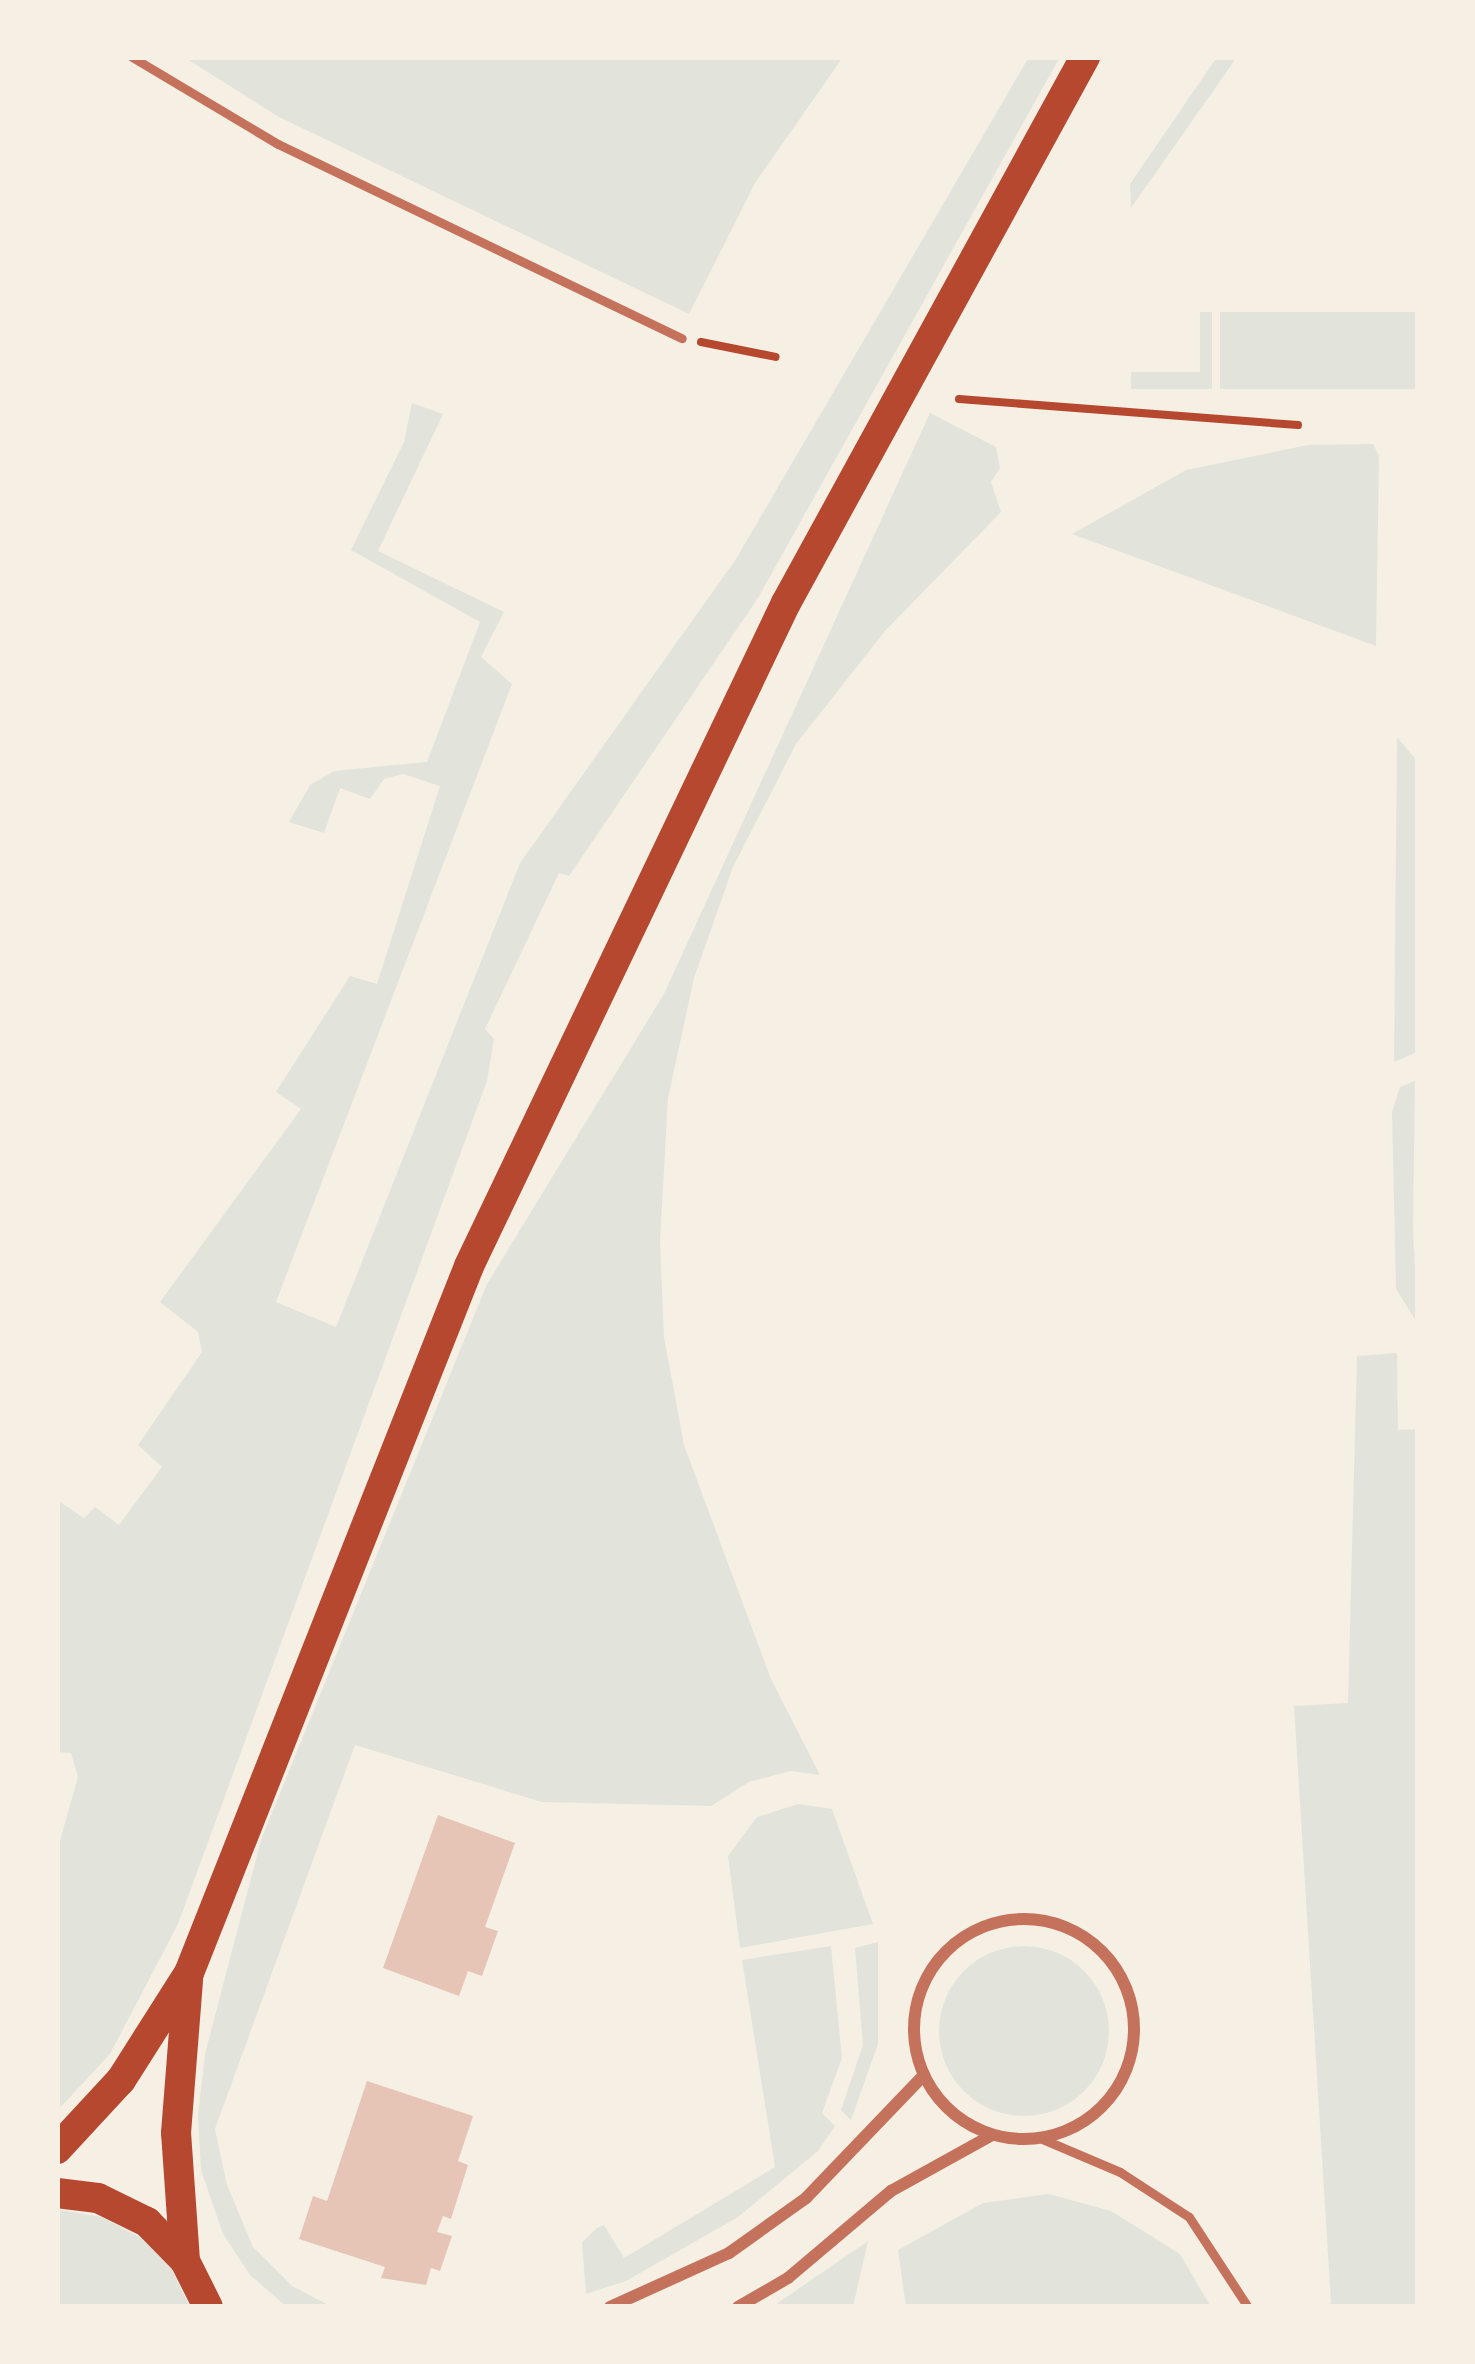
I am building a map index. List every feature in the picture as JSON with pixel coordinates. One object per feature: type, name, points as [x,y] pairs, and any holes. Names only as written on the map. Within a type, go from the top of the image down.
[{"type":"main road","points":[[57,2149],[122,2080],[189,1973],[469,1266],[786,603],[1085,57]]},
{"type":"main road","points":[[185,2260],[176,2133],[189,1973]]},
{"type":"main road","points":[[57,2193],[98,2198],[147,2222],[185,2260],[208,2307]]},
{"type":"street","points":[[1035,1918],[1090,1940],[1127,1988],[1133,2062],[1113,2099],[1084,2123],[1040,2138],[992,2135],[952,2112],[923,2076],[916,2005],[953,1943],[1006,1919],[1035,1918]]},
{"type":"street","points":[[610,2307],[729,2253],[806,2198],[923,2076]]},
{"type":"street","points":[[738,2307],[788,2278],[891,2191],[992,2135]]},
{"type":"lane","points":[[132,57],[278,144],[682,338]]},
{"type":"lane","points":[[1040,2138],[1120,2172],[1190,2217],[1248,2307]]},
{"type":"path","points":[[695,341],[776,357]]},
{"type":"path","points":[[959,399],[1298,425]]},
{"type":"shaded area","points":[[184,57],[843,57],[755,183],[689,314],[279,117]]},
{"type":"shaded area","points":[[1029,57],[1060,57],[758,598],[569,876],[559,873],[485,1029],[494,1039],[487,1081],[178,1924],[110,2054],[57,2111],[57,1851],[78,1777],[71,1753],[57,1752],[57,1500],[84,1518],[95,1507],[119,1525],[162,1467],[138,1445],[202,1352],[198,1332],[160,1302],[301,1109],[276,1092],[350,976],[377,984],[440,786],[403,774],[384,779],[370,799],[340,788],[324,833],[289,822],[310,785],[334,771],[427,762],[480,622],[351,550],[404,442],[412,403],[443,414],[378,551],[504,612],[481,657],[512,684],[276,1302],[336,1327],[520,863],[736,559]]},
{"type":"shaded area","points":[[1217,57],[1237,57],[1131,208],[1130,184]]},
{"type":"shaded area","points":[[1200,312],[1212,312],[1212,389],[1131,389],[1131,372],[1200,372]]},
{"type":"shaded area","points":[[1220,312],[1418,312],[1418,389],[1220,389]]},
{"type":"shaded area","points":[[930,413],[996,447],[1000,468],[991,482],[1001,512],[885,631],[796,744],[733,867],[694,978],[668,1098],[660,1242],[664,1337],[684,1445],[771,1679],[820,1775],[791,1771],[749,1782],[711,1806],[542,1802],[355,1745],[215,2129],[227,2185],[253,2247],[292,2286],[332,2307],[287,2307],[250,2275],[223,2234],[201,2170],[198,2116],[205,2054],[261,1840],[487,1284],[664,994]]},
{"type":"shaded area","points":[[1373,444],[1379,456],[1376,646],[1072,534],[1186,470],[1308,445]]},
{"type":"shaded area","points":[[1397,737],[1418,762],[1418,861],[1415,1053],[1394,1062]]},
{"type":"shaded area","points":[[1415,1081],[1413,1230],[1418,1324],[1396,1289],[1392,1112],[1400,1087]]},
{"type":"shaded area","points":[[1397,1353],[1398,1430],[1418,1429],[1418,2307],[1320,2307],[1331,2303],[1294,1706],[1348,1703],[1357,1356]]},
{"type":"shaded area","points":[[798,1804],[832,1809],[873,1924],[740,1948],[728,1856],[757,1817]]},
{"type":"shaded area","points":[[878,1942],[878,2044],[851,2120],[841,2110],[863,2045],[855,1948]]},
{"type":"shaded area","points":[[831,1946],[842,2058],[822,2113],[835,2126],[818,2151],[738,2217],[626,2281],[586,2294],[582,2242],[597,2228],[604,2225],[624,2258],[775,2167],[742,1960]]},
{"type":"shaded area","points":[[1024,1946],[1056,1953],[1084,1971],[1102,1999],[1109,2031],[1102,2063],[1084,2091],[1056,2109],[1024,2116],[992,2109],[964,2091],[946,2063],[939,2031],[946,1999],[964,1971],[992,1953]]},
{"type":"shaded area","points":[[1049,2194],[1111,2211],[1180,2254],[1211,2307],[906,2307],[898,2250],[983,2203]]},
{"type":"shaded area","points":[[60,2210],[102,2217],[141,2238],[171,2268],[190,2307],[57,2307]]},
{"type":"shaded area","points":[[868,2241],[853,2307],[772,2307]]},
{"type":"building","points":[[438,1815],[515,1843],[485,1927],[498,1931],[482,1976],[468,1971],[459,1996],[383,1968]]},
{"type":"building","points":[[367,2081],[473,2116],[458,2161],[468,2165],[451,2219],[443,2216],[437,2232],[452,2236],[440,2271],[431,2268],[426,2285],[381,2278],[385,2267],[299,2239],[313,2196],[327,2201]]}]
